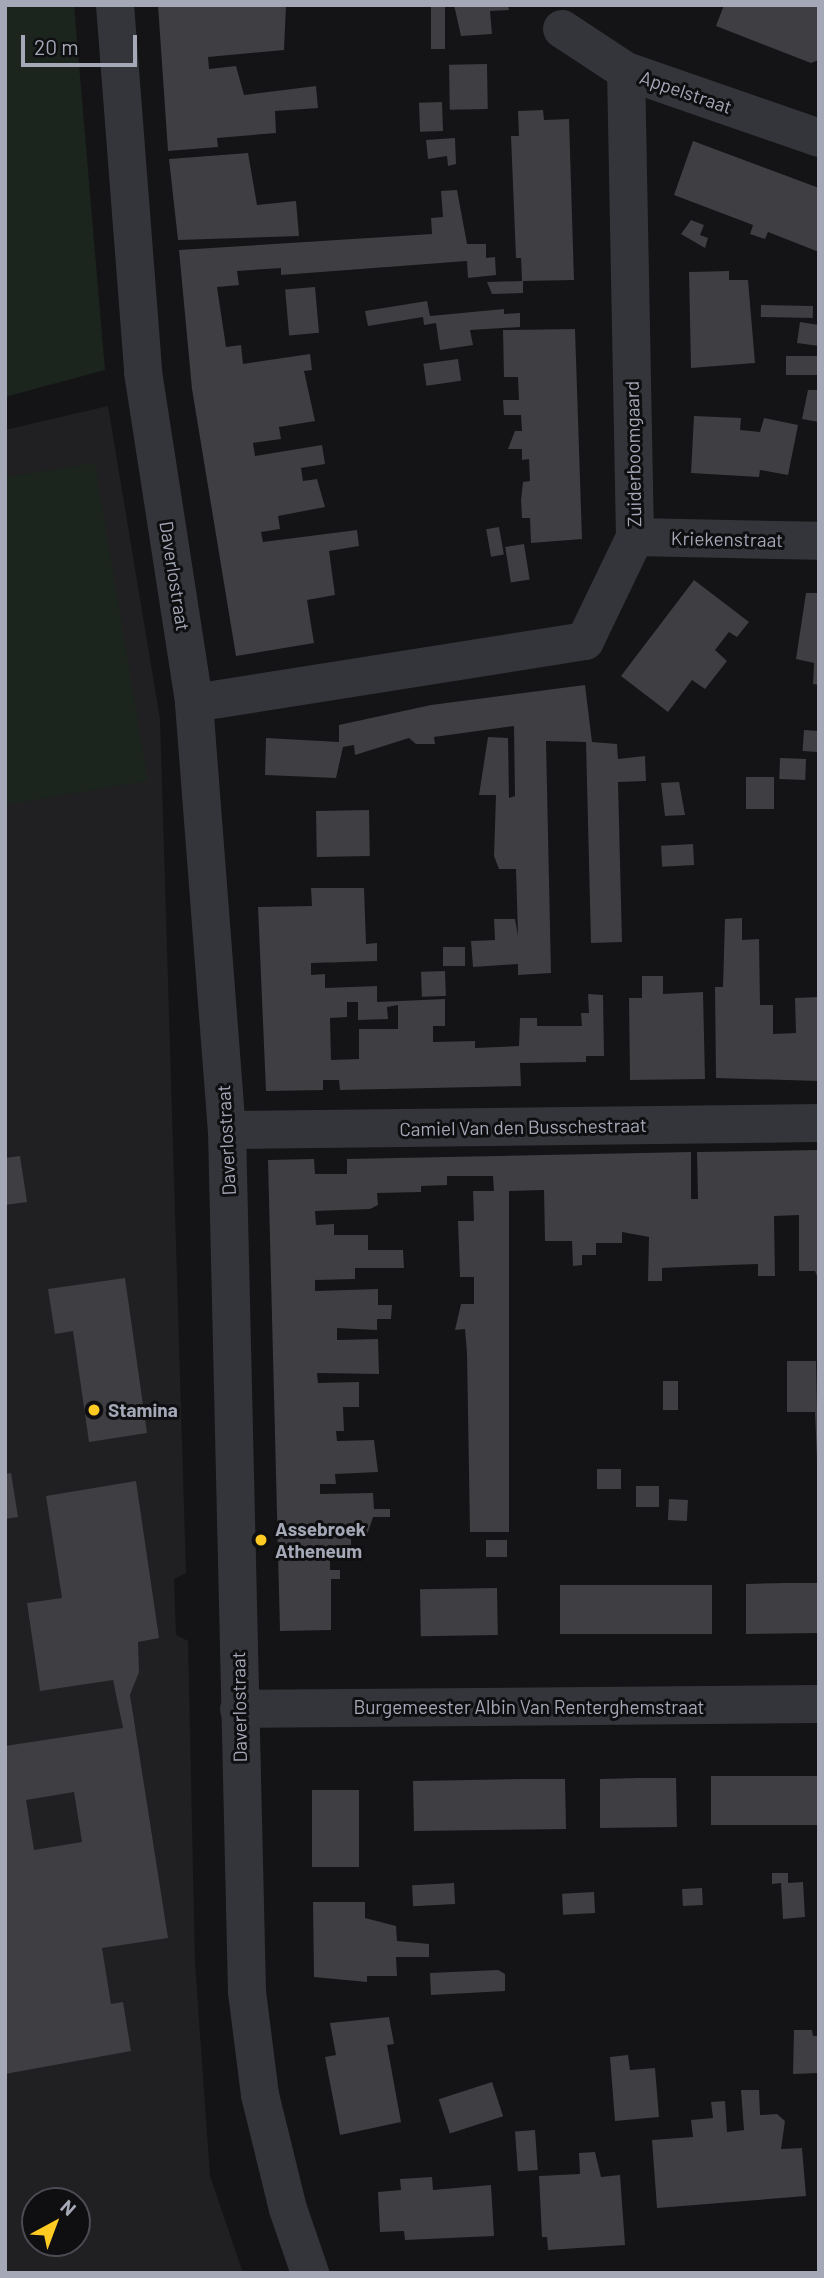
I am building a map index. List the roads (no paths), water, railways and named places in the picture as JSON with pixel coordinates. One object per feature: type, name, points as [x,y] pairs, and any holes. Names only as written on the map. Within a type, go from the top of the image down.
[{"type":"street","name":"Daverlostraat","points":[[115,5],[143,372],[194,703],[227,1130],[247,1992],[260,2095],[288,2209],[310,2273]]},
{"type":"street","name":"Appelstraat","points":[[562,29],[626,71],[819,138]]},
{"type":"street","name":"Zuiderboomgaard","points":[[194,703],[585,641],[635,537],[626,71]]},
{"type":"street","name":"Kriekenstraat","points":[[635,537],[819,541]]},
{"type":"street","name":"Camiel Van den Busschestraat","points":[[227,1130],[819,1123]]},
{"type":"street","name":"Burgemeester Albin Van Renterghemstraat","points":[[239,1709],[819,1704]]},
{"type":"place","name":"Stamina","points":[[94,1410]]},
{"type":"place","name":"Assebroek Atheneum","points":[[261,1540]]}]
